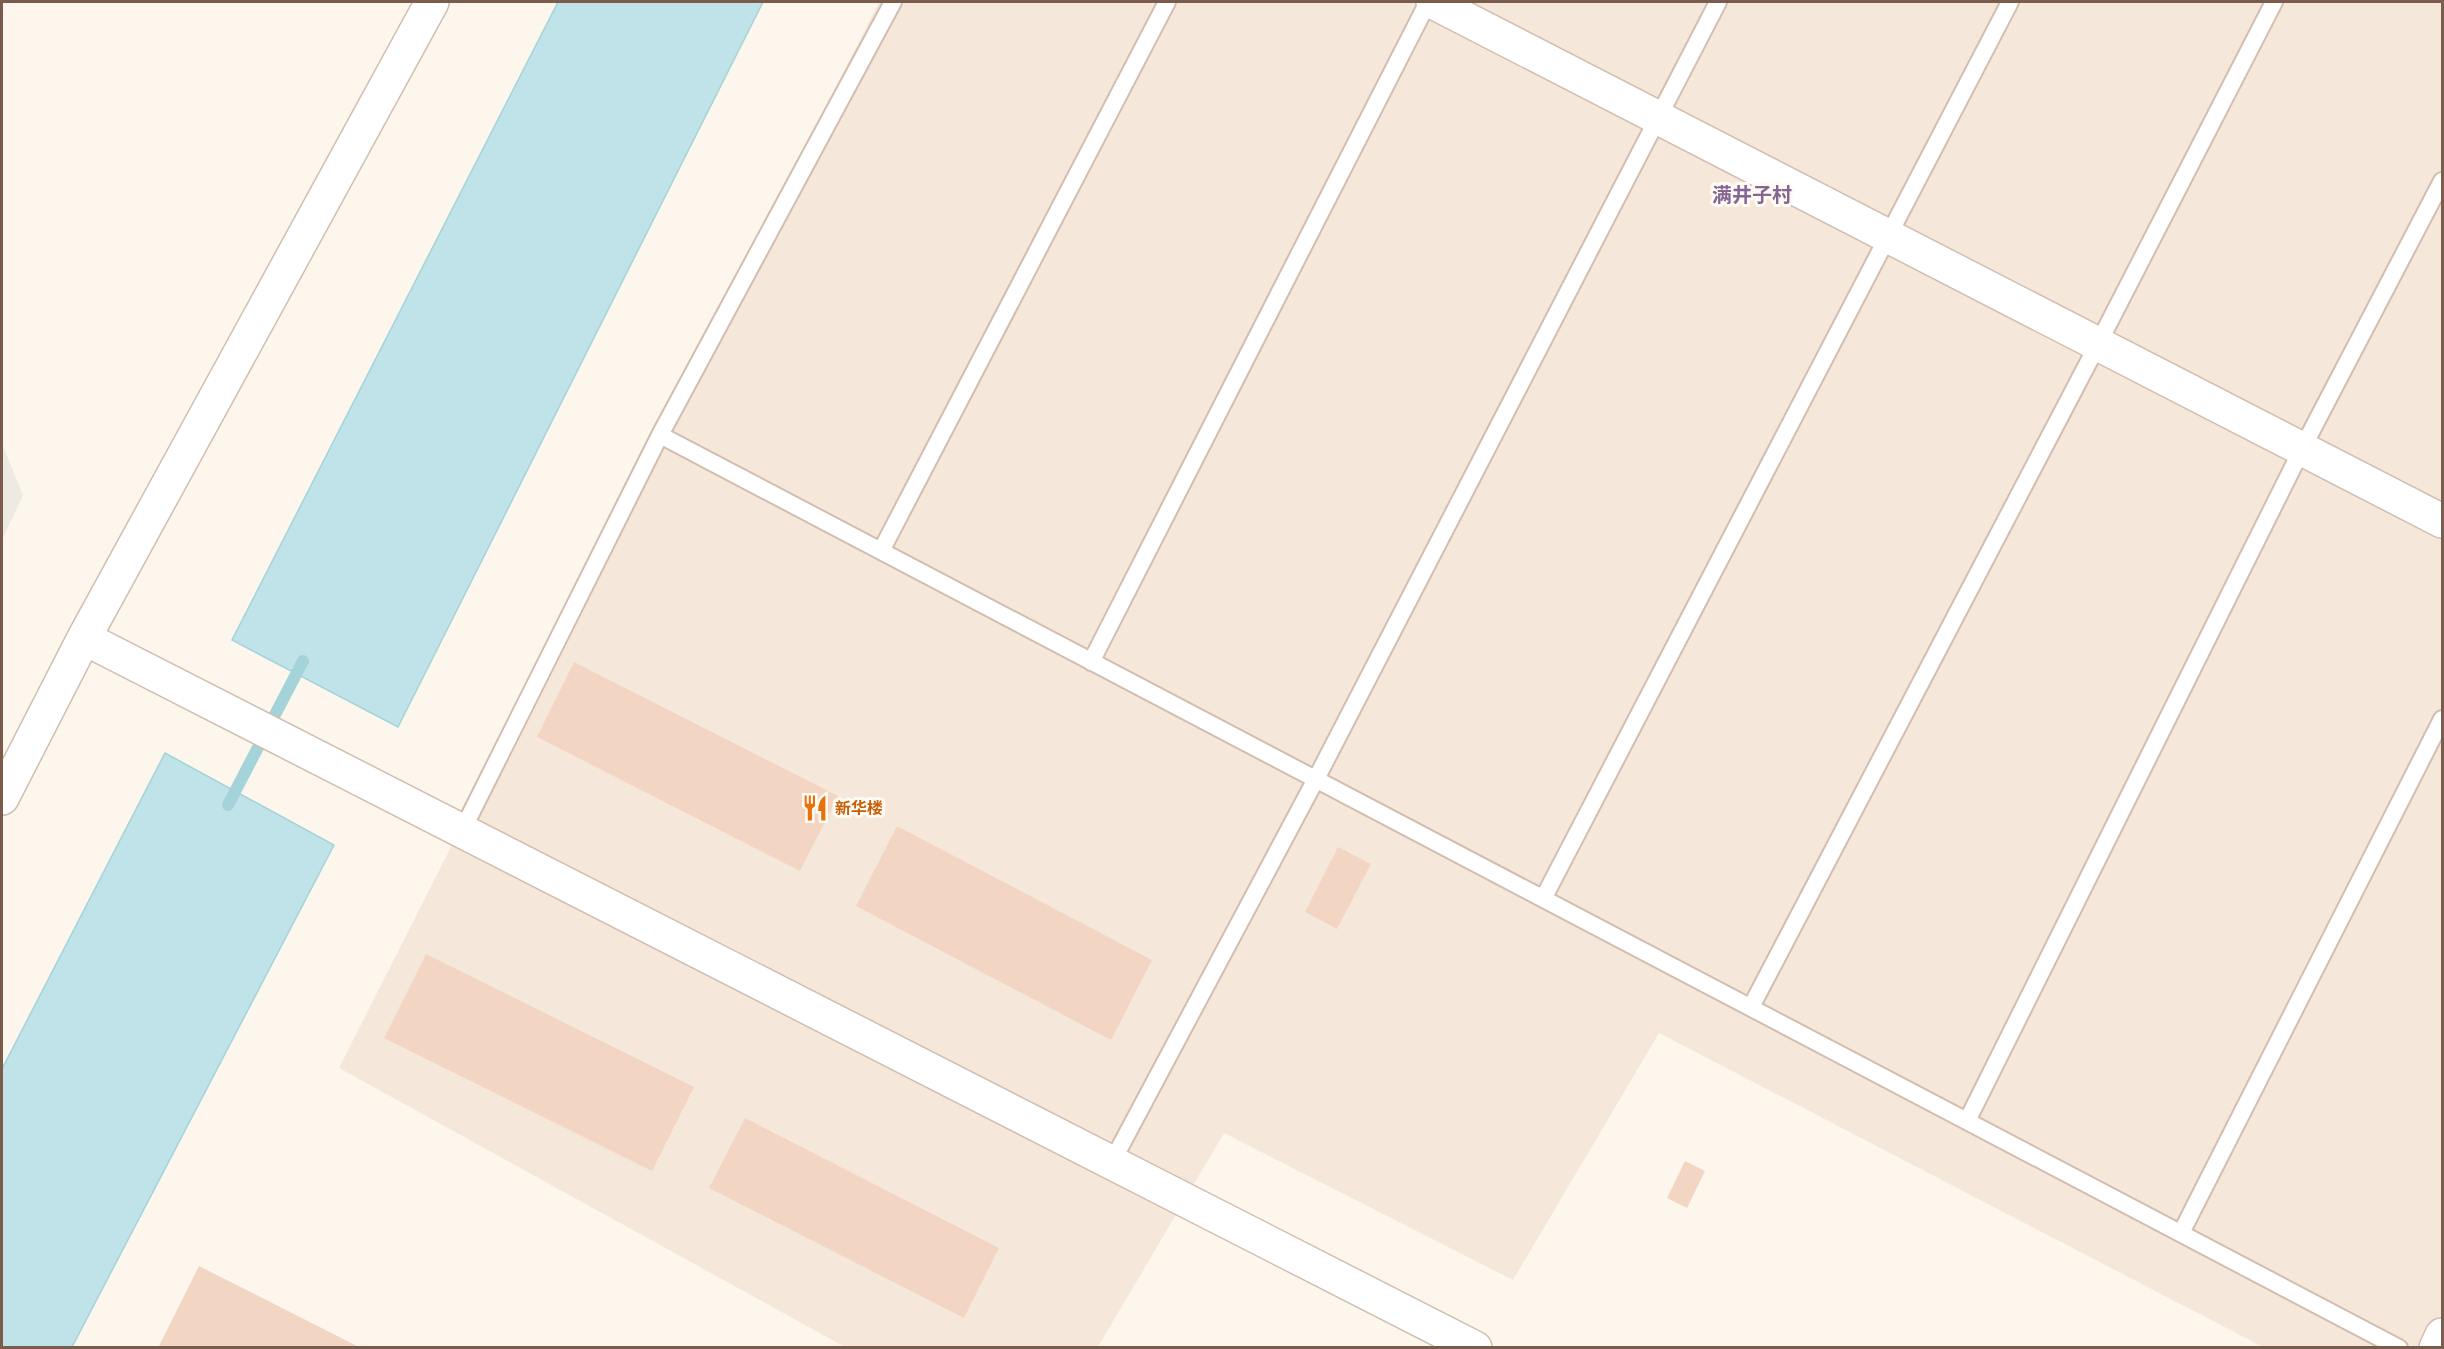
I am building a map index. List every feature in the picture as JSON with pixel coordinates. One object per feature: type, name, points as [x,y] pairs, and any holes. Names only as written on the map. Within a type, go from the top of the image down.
[{"type":"street","points":[[2,798],[84,638],[432,2]]},
{"type":"street","points":[[1431,2],[2442,521]]},
{"type":"street","points":[[84,638],[1475,1347]]},
{"type":"street","points":[[2436,1347],[2442,1335]]},
{"type":"lane","points":[[462,831],[660,435],[893,2]]},
{"type":"lane","points":[[880,551],[1167,2]]},
{"type":"lane","points":[[1091,662],[1431,2]]},
{"type":"lane","points":[[1112,1162],[1316,779],[1718,2]]},
{"type":"lane","points":[[1543,899],[2010,2]]},
{"type":"lane","points":[[1751,1007],[2274,2]]},
{"type":"lane","points":[[1967,1121],[2302,449],[2442,182]]},
{"type":"lane","points":[[660,435],[2399,1347]]},
{"type":"lane","points":[[2181,1233],[2442,719]]},
{"type":"shaded area","points":[[879,2],[2442,2],[2442,1347],[2263,1347],[1659,1033],[1513,1280],[1224,1133],[1098,1347],[845,1347],[339,1068]]},
{"type":"shaded area","points":[[2,444],[23,495],[2,540]]},
{"type":"water","points":[[558,2],[763,2],[398,727],[232,640]]},
{"type":"water","points":[[165,753],[334,845],[72,1347],[2,1347],[2,1069]]},
{"type":"building","points":[[574,662],[838,796],[800,871],[537,737]]},
{"type":"building","points":[[897,826],[1152,960],[1111,1040],[856,906]]},
{"type":"building","points":[[1338,847],[1371,864],[1337,929],[1305,912]]},
{"type":"building","points":[[426,954],[694,1087],[652,1171],[384,1038]]},
{"type":"building","points":[[745,1118],[999,1248],[964,1318],[709,1188]]},
{"type":"building","points":[[1685,1161],[1705,1171],[1687,1208],[1667,1198]]},
{"type":"building","points":[[199,1266],[361,1348],[158,1348]]},
{"type":"waterway","points":[[228,805],[303,661]]},
{"type":"place","name":"新华楼","points":[[815,808]]},
{"type":"district","name":"满井子村","points":[[1752,194]]}]
